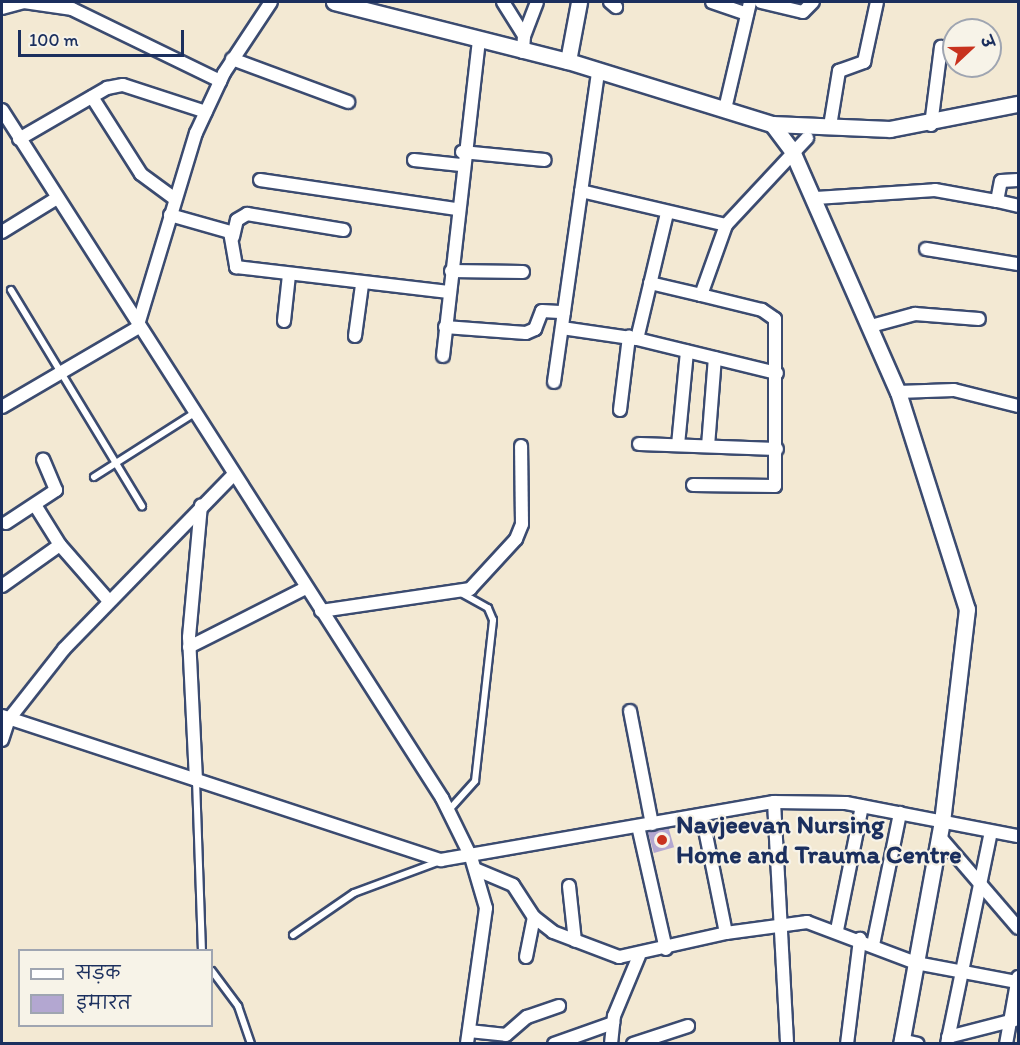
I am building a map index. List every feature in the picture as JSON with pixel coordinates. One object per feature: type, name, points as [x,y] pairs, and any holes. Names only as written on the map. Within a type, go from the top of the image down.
[{"type":"street","points":[[2,8],[24,2],[72,9],[220,81]]},
{"type":"street","points":[[2,406],[62,374],[137,328],[175,199],[206,112],[232,59],[271,2]]},
{"type":"street","points":[[334,2],[355,4],[479,40],[524,44],[585,67],[772,124],[931,125],[1018,104]]},
{"type":"street","points":[[503,2],[524,44]]},
{"type":"street","points":[[524,44],[537,2]]},
{"type":"street","points":[[554,382],[580,191],[585,67],[579,2]]},
{"type":"street","points":[[712,2],[749,8],[725,109]]},
{"type":"street","points":[[761,2],[803,12],[813,2]]},
{"type":"street","points":[[830,126],[839,71],[864,62],[877,2]]},
{"type":"street","points":[[442,356],[462,159],[479,40]]},
{"type":"street","points":[[931,125],[941,47]]},
{"type":"street","points":[[232,59],[348,102]]},
{"type":"street","points":[[19,139],[92,97],[123,85],[206,112]]},
{"type":"street","points":[[92,97],[141,174],[175,199]]},
{"type":"street","points":[[2,110],[137,328],[448,811],[473,863],[486,927],[467,1044]]},
{"type":"street","points":[[772,124],[792,151],[816,198],[898,392],[967,609],[940,829],[901,1042],[918,1044]]},
{"type":"street","points":[[701,295],[726,225],[792,151],[807,138]]},
{"type":"street","points":[[414,160],[545,160]]},
{"type":"street","points":[[260,180],[457,209]]},
{"type":"street","points":[[996,201],[1001,181],[1018,180]]},
{"type":"street","points":[[816,198],[936,190],[1018,206]]},
{"type":"street","points":[[580,191],[726,225]]},
{"type":"street","points":[[2,232],[57,198]]},
{"type":"street","points":[[620,410],[633,338],[650,283],[667,213]]},
{"type":"street","points":[[345,230],[247,214],[237,220],[233,237],[236,267],[362,285],[449,292]]},
{"type":"street","points":[[170,215],[233,237]]},
{"type":"street","points":[[926,249],[1018,264]]},
{"type":"street","points":[[451,271],[523,272]]},
{"type":"street","points":[[284,321],[289,275]]},
{"type":"street","points":[[650,283],[769,313],[777,330],[777,480],[770,489],[693,485]]},
{"type":"street","points":[[355,336],[362,285]]},
{"type":"street","points":[[445,327],[526,333],[535,328],[542,311],[564,312]]},
{"type":"street","points":[[871,326],[915,314],[979,319]]},
{"type":"street","points":[[562,327],[633,338],[777,373]]},
{"type":"street","points":[[678,445],[687,351]]},
{"type":"street","points":[[708,446],[715,358]]},
{"type":"street","points":[[898,392],[954,390],[1018,406]]},
{"type":"street","points":[[639,444],[777,449]]},
{"type":"street","points":[[321,611],[461,593],[508,548],[522,524],[521,446]]},
{"type":"street","points":[[6,523],[56,490],[43,460]]},
{"type":"street","points":[[2,740],[5,717],[109,601],[233,475]]},
{"type":"street","points":[[35,505],[60,545],[109,601]]},
{"type":"street","points":[[196,780],[189,647],[201,506]]},
{"type":"street","points":[[2,586],[60,545]]},
{"type":"street","points":[[189,647],[306,588]]},
{"type":"street","points":[[630,711],[652,824]]},
{"type":"street","points":[[5,717],[441,860],[473,863],[638,826],[774,802],[862,806],[900,813],[940,829],[991,831],[1018,836]]},
{"type":"street","points":[[774,802],[787,1044]]},
{"type":"street","points":[[837,930],[862,806]]},
{"type":"street","points":[[873,945],[900,813]]},
{"type":"street","points":[[702,815],[726,933]]},
{"type":"street","points":[[638,826],[666,949]]},
{"type":"street","points":[[940,829],[980,883],[1018,928]]},
{"type":"street","points":[[991,831],[948,1040],[1015,1018]]},
{"type":"street","points":[[473,863],[513,885],[534,917],[575,941],[619,957],[639,956],[726,933],[782,924],[837,930],[916,963],[1018,980],[1015,1018],[1006,1044]]},
{"type":"street","points":[[569,886],[575,941]]},
{"type":"street","points":[[526,957],[534,917]]},
{"type":"street","points":[[847,1044],[860,939]]},
{"type":"street","points":[[611,1044],[613,1023],[639,956]]},
{"type":"street","points":[[469,1030],[506,1035],[527,1017],[559,1006]]},
{"type":"street","points":[[554,1044],[613,1023]]},
{"type":"street","points":[[633,1044],[687,1026]]},
{"type":"lane","points":[[11,290],[118,462],[142,506]]},
{"type":"lane","points":[[94,477],[193,414]]},
{"type":"lane","points":[[448,811],[466,798],[475,781],[492,620],[488,608],[461,593]]},
{"type":"lane","points":[[196,780],[202,949]]},
{"type":"lane","points":[[293,935],[354,893],[441,860]]},
{"type":"lane","points":[[214,978],[238,1006],[251,1044]]},
{"type":"building","points":[[668,826],[674,847],[654,853],[648,832]]},
{"type":"place","name":"Navjeevan Nursing Home and Trauma Centre","points":[[662,840]]}]
